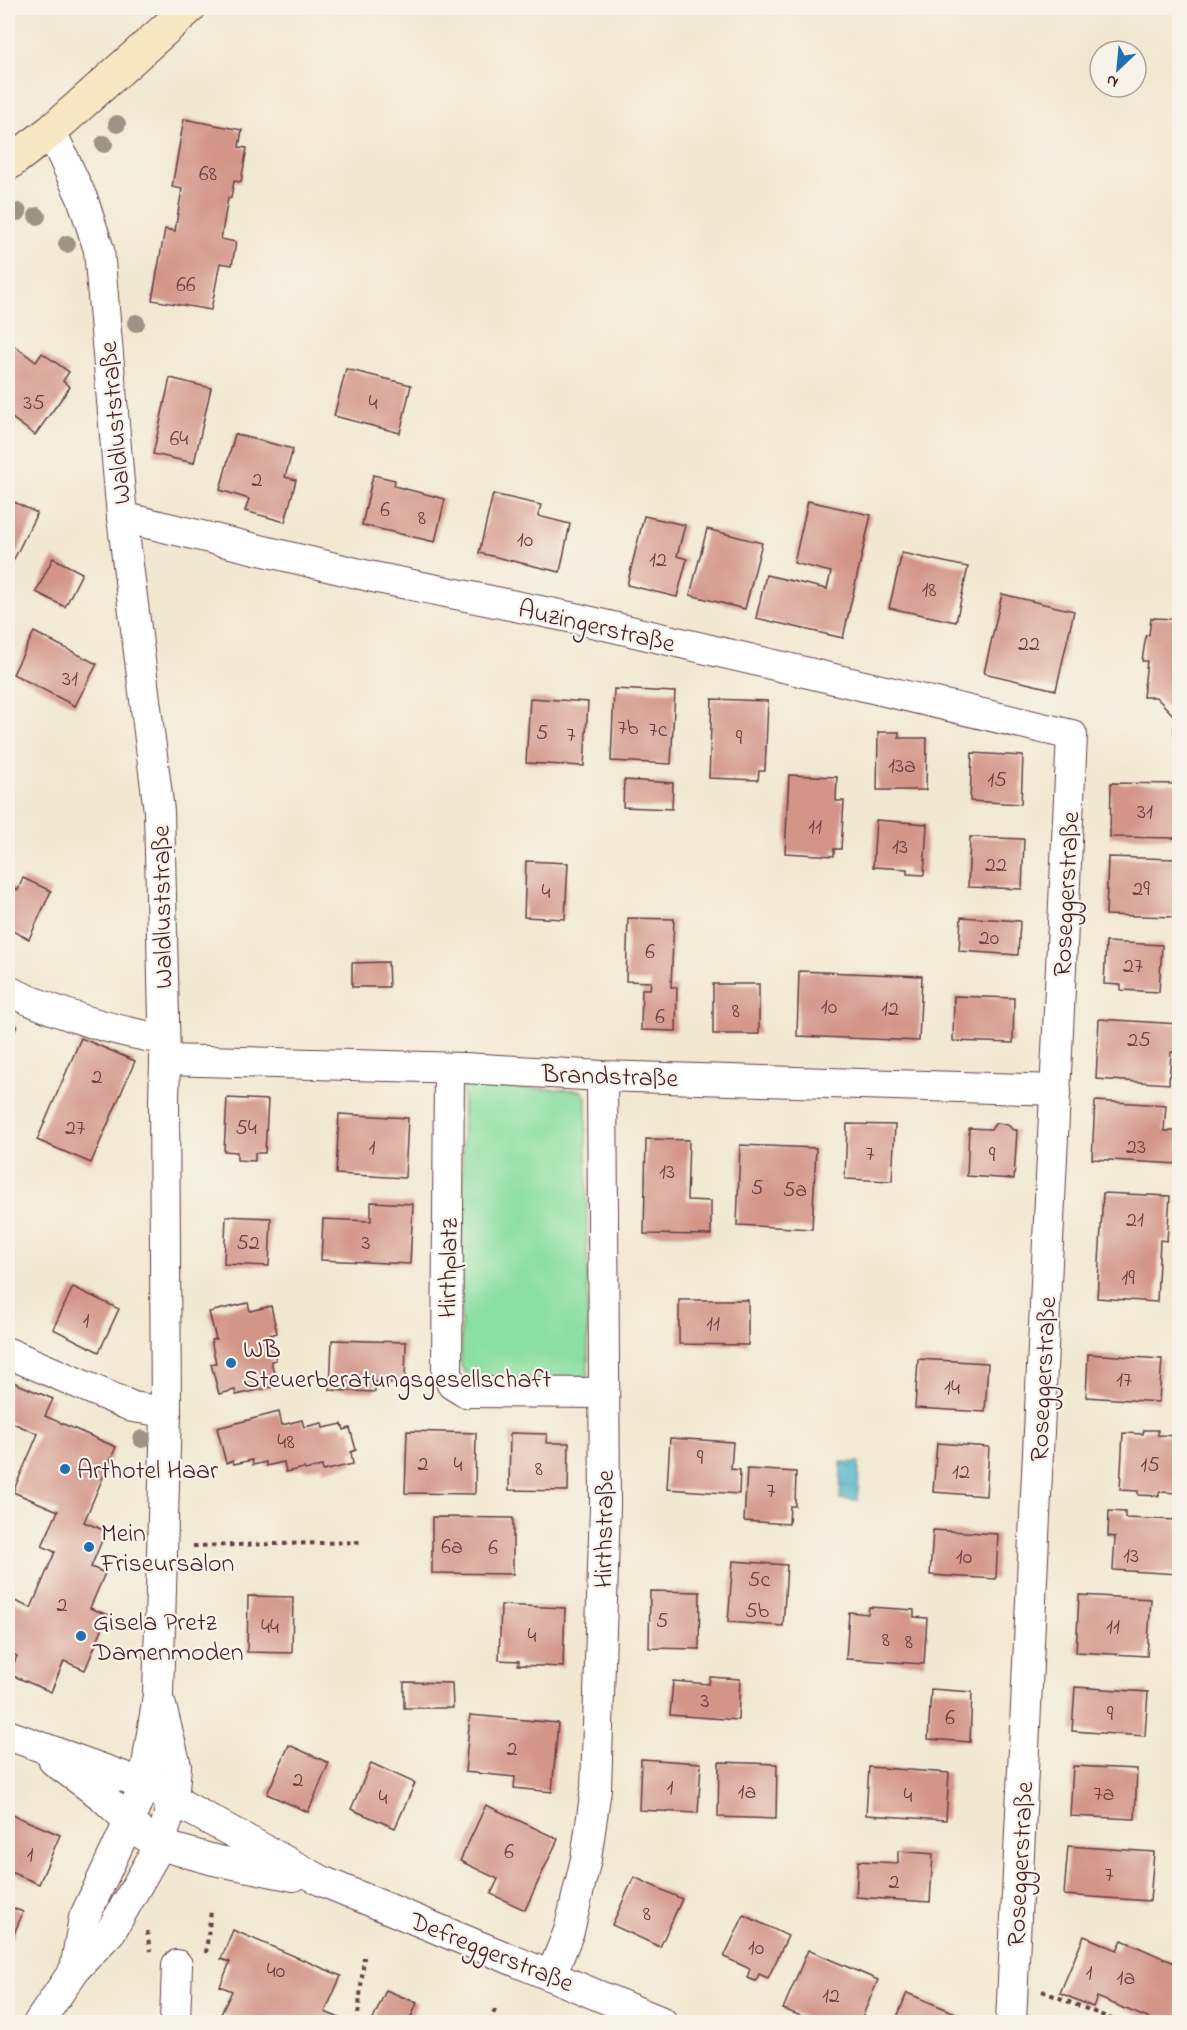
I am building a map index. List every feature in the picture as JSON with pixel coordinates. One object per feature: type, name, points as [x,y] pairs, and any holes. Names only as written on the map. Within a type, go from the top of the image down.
[{"type":"main road","points":[[8,164],[51,131],[189,8]]},
{"type":"street","name":"Waldluststraße","points":[[51,131],[83,200],[99,250],[122,517],[159,811],[164,1049],[166,1412],[158,1695],[151,1814]]},
{"type":"street","name":"Auzingerstraße","points":[[122,517],[373,577],[579,619],[1072,735]]},
{"type":"street","name":"Roseggerstraße","points":[[1011,2022],[1072,735]]},
{"type":"street","name":"Brandstraße","points":[[8,991],[86,1020],[145,1036],[164,1049],[602,1076],[1056,1090]]},
{"type":"street","name":"Hirthplatz","points":[[449,1068],[447,1374],[452,1384],[465,1392],[604,1393]]},
{"type":"street","name":"Hirthstraße","points":[[551,1976],[569,1931],[586,1859],[596,1789],[605,1504],[602,1076]]},
{"type":"street","points":[[8,1353],[133,1407],[166,1412]]},
{"type":"street","points":[[19,1739],[151,1814],[111,1931],[75,1969],[39,2022]]},
{"type":"street","name":"Defreggerstraße","points":[[151,1814],[214,1860],[322,1881]]},
{"type":"street","name":"Defreggerstraße","points":[[151,1814],[225,1828],[322,1881],[662,2022]]},
{"type":"street","points":[[175,2022],[177,1965]]},
{"type":"path","points":[[162,1546],[363,1542]]},
{"type":"path","points":[[355,2022],[358,2016],[364,1957]]},
{"type":"path","points":[[1014,1980],[1119,2022]]},
{"type":"path","points":[[490,2022],[495,2007]]},
{"type":"green space","points":[[463,1087],[580,1090],[586,1097],[588,1374],[586,1379],[474,1379],[466,1375],[461,1365]]},
{"type":"water","points":[[841,1462],[859,1462],[858,1500],[840,1499]]},
{"type":"building","points":[[184,119],[242,130],[239,147],[247,148],[241,182],[234,181],[231,198],[228,198],[221,239],[236,242],[232,265],[220,263],[211,310],[152,300],[165,229],[175,231],[182,189],[172,187]]},
{"type":"building","points":[[8,341],[36,362],[42,353],[69,372],[63,381],[70,387],[35,435],[8,415]]},
{"type":"building","points":[[346,369],[411,385],[400,433],[334,416]]},
{"type":"building","points":[[170,378],[211,388],[194,463],[153,454]]},
{"type":"building","points":[[235,434],[293,449],[285,477],[296,480],[285,522],[245,511],[249,499],[220,490]]},
{"type":"building","points":[[373,475],[395,480],[394,486],[445,499],[435,542],[362,525]]},
{"type":"building","points":[[493,494],[541,505],[538,516],[570,524],[560,572],[479,553]]},
{"type":"building","points":[[8,499],[37,513],[11,565],[8,563]]},
{"type":"building","points":[[808,501],[871,515],[843,638],[756,618],[766,575],[827,589],[831,572],[794,563]]},
{"type":"building","points":[[644,516],[685,525],[677,556],[687,559],[677,597],[627,585]]},
{"type":"building","points":[[707,529],[762,543],[745,609],[690,595]]},
{"type":"building","points":[[902,553],[968,567],[956,622],[889,608]]},
{"type":"building","points":[[53,558],[82,573],[65,607],[36,592]]},
{"type":"building","points":[[1002,594],[1074,611],[1056,690],[984,673]]},
{"type":"building","points":[[1151,618],[1179,619],[1179,733],[1174,733],[1175,717],[1156,697],[1143,697],[1147,661],[1142,661]]},
{"type":"building","points":[[34,632],[97,664],[75,706],[13,674]]},
{"type":"building","points":[[614,689],[675,692],[671,764],[611,761]]},
{"type":"building","points":[[530,698],[588,702],[584,766],[526,763]]},
{"type":"building","points":[[712,699],[768,701],[765,771],[759,771],[758,780],[709,778]]},
{"type":"building","points":[[878,732],[899,732],[899,738],[927,738],[926,790],[877,790]]},
{"type":"building","points":[[972,753],[1023,756],[1021,804],[970,801]]},
{"type":"building","points":[[789,775],[837,777],[836,801],[844,801],[841,849],[834,849],[834,856],[785,853]]},
{"type":"building","points":[[624,780],[673,783],[672,809],[623,807]]},
{"type":"building","points":[[1111,783],[1179,784],[1179,838],[1110,837]]},
{"type":"building","points":[[876,820],[927,824],[924,875],[907,874],[907,869],[873,867]]},
{"type":"building","points":[[970,837],[1024,839],[1022,889],[968,887]]},
{"type":"building","points":[[1108,857],[1176,859],[1174,917],[1106,915]]},
{"type":"building","points":[[526,861],[568,863],[565,919],[524,917]]},
{"type":"building","points":[[23,878],[51,891],[29,939],[8,929],[8,885],[18,890]]},
{"type":"building","points":[[961,917],[1020,921],[1018,955],[959,951]]},
{"type":"building","points":[[628,918],[674,919],[671,987],[677,987],[676,1031],[641,1030],[642,989],[650,989],[651,982],[626,981]]},
{"type":"building","points":[[1106,942],[1162,945],[1159,992],[1121,990],[1121,985],[1104,984]]},
{"type":"building","points":[[388,962],[389,987],[352,987],[352,963]]},
{"type":"building","points":[[799,971],[922,976],[919,1041],[797,1036]]},
{"type":"building","points":[[713,984],[759,984],[759,1034],[713,1034]]},
{"type":"building","points":[[954,996],[1014,998],[1013,1043],[953,1041]]},
{"type":"building","points":[[1099,1019],[1179,1024],[1179,1053],[1171,1052],[1169,1084],[1096,1079]]},
{"type":"building","points":[[8,1022],[17,1026],[8,1046]]},
{"type":"building","points":[[81,1038],[135,1061],[91,1163],[37,1140]]},
{"type":"building","points":[[227,1098],[268,1100],[265,1153],[255,1153],[255,1161],[237,1160],[237,1152],[224,1151]]},
{"type":"building","points":[[1095,1101],[1166,1105],[1164,1131],[1179,1131],[1179,1164],[1092,1159]]},
{"type":"building","points":[[339,1114],[408,1118],[405,1178],[336,1174]]},
{"type":"building","points":[[996,1123],[1008,1125],[1013,1130],[1017,1130],[1014,1179],[967,1176],[969,1128],[991,1129]]},
{"type":"building","points":[[847,1124],[895,1125],[892,1181],[845,1179]]},
{"type":"building","points":[[646,1139],[689,1140],[687,1200],[711,1201],[711,1235],[644,1234]]},
{"type":"building","points":[[740,1145],[816,1148],[812,1229],[737,1225]]},
{"type":"building","points":[[1103,1193],[1170,1196],[1167,1241],[1160,1240],[1157,1302],[1097,1298]]},
{"type":"building","points":[[371,1202],[413,1204],[410,1264],[321,1260],[323,1219],[371,1221]]},
{"type":"building","points":[[226,1216],[271,1218],[269,1266],[224,1264]]},
{"type":"building","points":[[73,1287],[119,1309],[99,1352],[53,1329]]},
{"type":"building","points":[[679,1300],[748,1300],[748,1345],[679,1344]]},
{"type":"building","points":[[248,1303],[250,1311],[271,1306],[277,1333],[270,1335],[276,1360],[271,1361],[277,1386],[236,1395],[235,1390],[219,1394],[211,1364],[216,1363],[211,1340],[216,1339],[209,1312]]},
{"type":"building","points":[[332,1340],[406,1342],[405,1383],[375,1382],[375,1392],[330,1390]]},
{"type":"building","points":[[1088,1354],[1162,1359],[1159,1402],[1086,1397]]},
{"type":"building","points":[[918,1359],[988,1363],[985,1412],[915,1408]]},
{"type":"building","points":[[8,1380],[53,1399],[45,1416],[116,1447],[84,1522],[106,1531],[91,1567],[105,1573],[90,1608],[108,1615],[85,1670],[64,1661],[51,1692],[9,1674],[17,1656],[8,1652],[8,1598],[31,1608],[55,1552],[42,1546],[58,1511],[13,1492],[38,1434],[8,1421]]},
{"type":"building","points":[[279,1412],[282,1425],[302,1420],[304,1427],[322,1423],[323,1428],[342,1424],[344,1430],[350,1428],[356,1450],[351,1452],[353,1464],[323,1471],[322,1466],[286,1472],[284,1462],[266,1466],[266,1462],[253,1465],[252,1460],[234,1464],[233,1461],[226,1463],[217,1428]]},
{"type":"building","points":[[1144,1430],[1158,1430],[1158,1435],[1179,1436],[1179,1493],[1159,1492],[1159,1496],[1138,1495],[1138,1491],[1120,1490],[1123,1433],[1143,1434]]},
{"type":"building","points":[[407,1431],[476,1433],[475,1494],[405,1493]]},
{"type":"building","points":[[510,1433],[547,1434],[546,1443],[569,1443],[568,1491],[509,1490]]},
{"type":"building","points":[[670,1438],[733,1442],[731,1469],[740,1470],[739,1494],[667,1489]]},
{"type":"building","points":[[937,1443],[989,1447],[986,1496],[933,1492]]},
{"type":"building","points":[[747,1469],[796,1472],[795,1506],[790,1506],[789,1524],[744,1521]]},
{"type":"building","points":[[1109,1511],[1125,1512],[1125,1518],[1179,1520],[1179,1574],[1113,1570],[1115,1537],[1108,1536]]},
{"type":"building","points":[[432,1517],[513,1518],[513,1574],[432,1573]]},
{"type":"building","points":[[933,1530],[998,1534],[996,1579],[930,1575]]},
{"type":"building","points":[[733,1561],[787,1565],[783,1626],[728,1622]]},
{"type":"building","points":[[650,1591],[700,1592],[699,1649],[649,1648]]},
{"type":"building","points":[[1079,1595],[1151,1599],[1147,1656],[1076,1652]]},
{"type":"building","points":[[248,1596],[293,1597],[292,1653],[247,1652]]},
{"type":"building","points":[[501,1605],[565,1608],[563,1667],[518,1665],[519,1661],[499,1660]]},
{"type":"building","points":[[869,1607],[914,1610],[914,1617],[927,1618],[924,1664],[846,1659],[849,1612],[868,1614]]},
{"type":"building","points":[[710,1677],[740,1679],[738,1720],[670,1715],[673,1681],[709,1684]]},
{"type":"building","points":[[404,1682],[452,1683],[453,1708],[404,1708]]},
{"type":"building","points":[[1075,1687],[1148,1692],[1145,1736],[1072,1731]]},
{"type":"building","points":[[931,1689],[972,1692],[970,1742],[928,1739]]},
{"type":"building","points":[[470,1715],[558,1723],[552,1792],[514,1788],[515,1777],[465,1772]]},
{"type":"building","points":[[289,1745],[329,1763],[308,1812],[267,1794]]},
{"type":"building","points":[[641,1759],[701,1763],[698,1813],[639,1810]]},
{"type":"building","points":[[719,1762],[777,1764],[776,1819],[718,1817]]},
{"type":"building","points":[[371,1763],[415,1783],[395,1828],[351,1809]]},
{"type":"building","points":[[1073,1766],[1137,1769],[1135,1819],[1070,1816]]},
{"type":"building","points":[[869,1767],[949,1773],[946,1820],[866,1815]]},
{"type":"building","points":[[486,1805],[558,1839],[525,1910],[491,1894],[498,1879],[460,1861]]},
{"type":"building","points":[[8,1813],[60,1835],[39,1884],[8,1871]]},
{"type":"building","points":[[1068,1846],[1154,1852],[1150,1901],[1064,1895]]},
{"type":"building","points":[[898,1851],[933,1854],[930,1902],[856,1897],[858,1861],[898,1863]]},
{"type":"building","points":[[634,1877],[682,1899],[660,1947],[612,1925]]},
{"type":"building","points":[[8,1906],[23,1912],[12,1939],[8,1937]]},
{"type":"building","points":[[744,1915],[788,1936],[768,1978],[759,1974],[756,1981],[747,1978],[750,1969],[724,1957]]},
{"type":"building","points":[[233,1930],[341,1976],[325,2012],[344,2020],[343,2022],[233,2022],[234,2019],[221,2014],[232,1991],[220,1986],[230,1962],[221,1959]]},
{"type":"building","points":[[1084,1936],[1117,1950],[1122,1940],[1179,1965],[1179,2022],[1157,2022],[1097,1997],[1093,2007],[1060,1993]]},
{"type":"building","points":[[808,1950],[878,1980],[860,2022],[817,2022],[783,2009]]},
{"type":"building","points":[[386,1990],[417,2003],[409,2022],[372,2022]]},
{"type":"building","points":[[907,1993],[977,2022],[895,2022]]},
{"type":"place","name":"WB Steuerberatungsgesellschaft","points":[[231,1363]]},
{"type":"place","name":"Arthotel Haar","points":[[65,1469]]},
{"type":"place","name":"Mein Friseursalon","points":[[89,1547]]},
{"type":"place","name":"Gisela Pretz Damenmoden","points":[[81,1636]]}]
